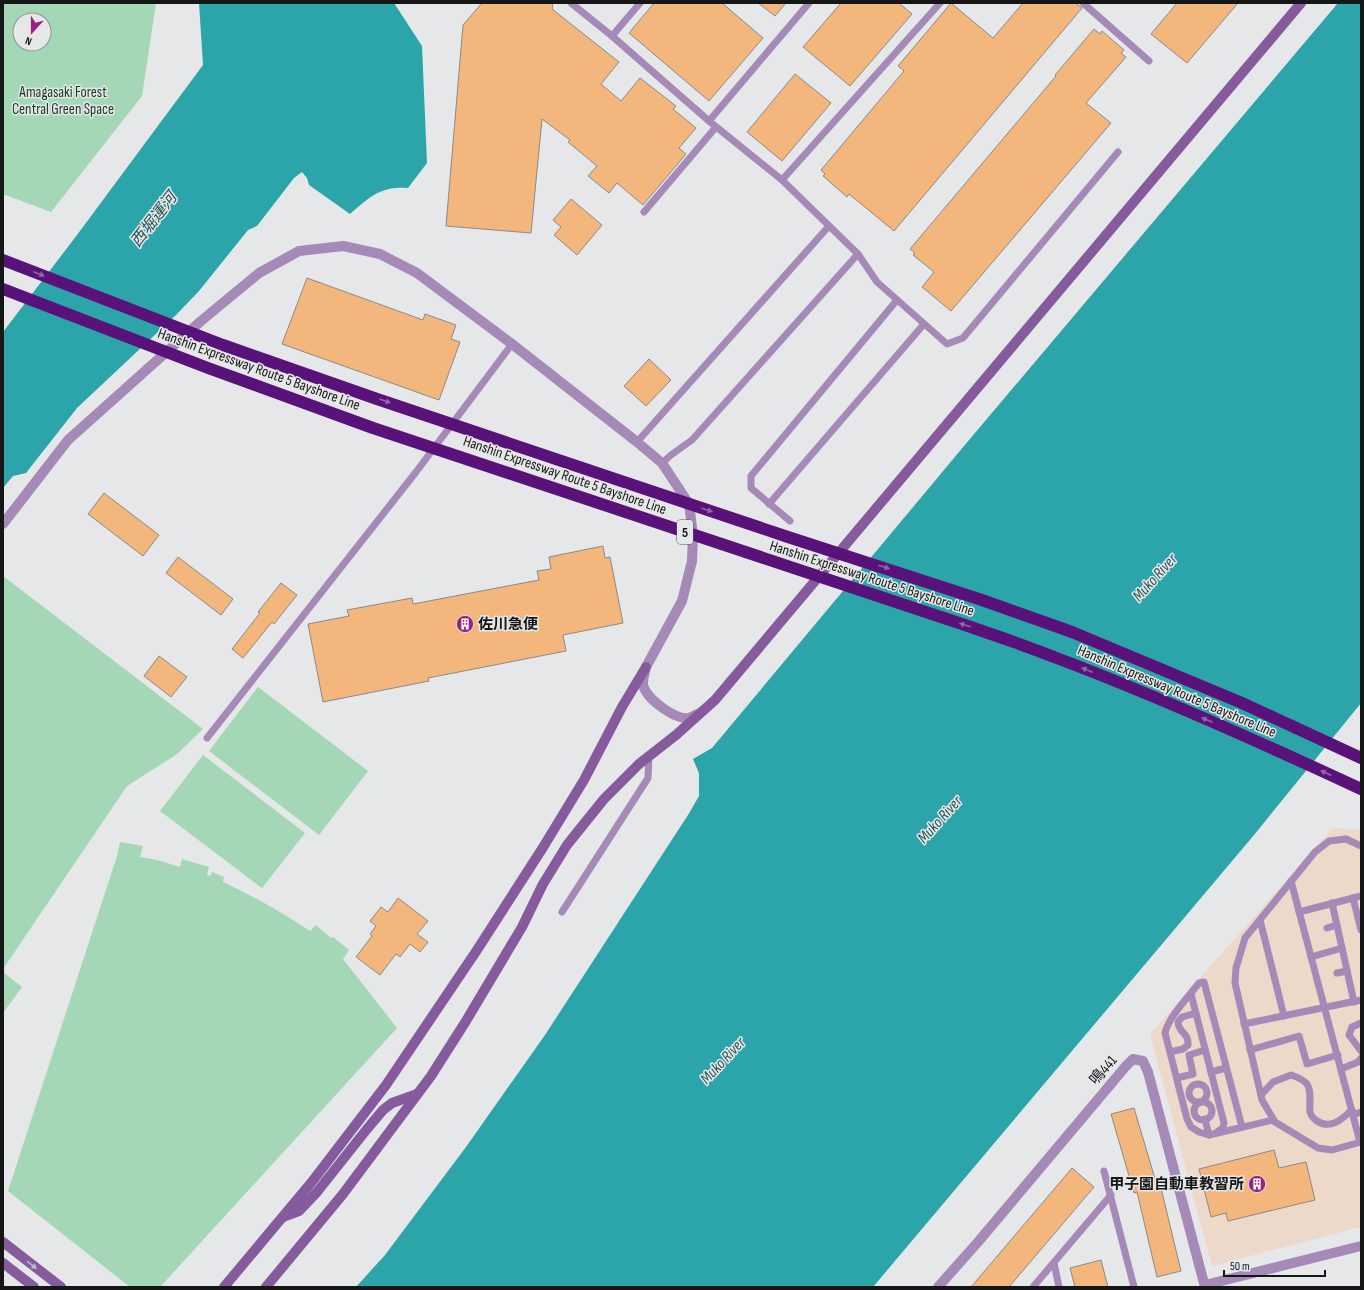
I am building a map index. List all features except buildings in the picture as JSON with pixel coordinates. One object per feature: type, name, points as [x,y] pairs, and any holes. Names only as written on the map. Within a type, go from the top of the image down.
[{"type":"highway","name":"Hanshin Expressway Route 5 Bayshore Line","points":[[3,260],[223,345],[362,394],[788,537],[982,600],[1072,632],[1235,700],[1361,758]]},
{"type":"highway","name":"Hanshin Expressway Route 5 Bayshore Line","points":[[3,289],[208,368],[373,428],[964,624],[1054,657],[1138,690],[1227,728],[1361,789]]},
{"type":"street","points":[[266,1287],[343,1194],[431,1076],[466,1021],[522,927],[543,884],[567,846],[604,799],[639,764],[715,700],[1301,3]]},
{"type":"street","points":[[3,524],[68,440],[201,322],[259,273],[299,251],[343,246],[380,254],[417,273],[512,344],[637,442],[662,464],[689,504],[693,535],[692,560],[682,601],[622,707],[584,780],[542,849],[386,1084],[311,1183],[224,1287]]},
{"type":"street","points":[[646,667],[643,678],[643,687],[649,696],[673,715],[688,718],[702,712]]},
{"type":"street","name":"鳴441","points":[[938,1287],[1133,1059],[1143,1062],[1148,1072],[1205,1286]]},
{"type":"street","points":[[281,1218],[299,1211],[317,1192],[383,1110],[392,1103],[417,1094]]},
{"type":"street","points":[[3,1242],[61,1287]]},
{"type":"street","points":[[1205,1286],[1361,1246]]},
{"type":"street","points":[[3,1264],[34,1287]]},
{"type":"lane","points":[[571,3],[612,36],[716,127],[782,180],[858,254],[877,282],[947,344],[963,338],[1118,152]]},
{"type":"lane","points":[[612,36],[640,3]]},
{"type":"lane","points":[[709,121],[809,3]]},
{"type":"lane","points":[[782,180],[940,3]]},
{"type":"lane","points":[[1083,3],[1149,62]]},
{"type":"lane","points":[[644,212],[716,127]]},
{"type":"lane","points":[[637,442],[829,226]]},
{"type":"lane","points":[[662,464],[671,455],[692,440],[858,254]]},
{"type":"lane","points":[[790,521],[751,488],[751,476],[897,300]]},
{"type":"lane","points":[[769,504],[924,324]]},
{"type":"lane","points":[[207,738],[412,478],[512,344]]},
{"type":"lane","points":[[562,912],[648,778],[649,756]]},
{"type":"lane","points":[[1291,881],[1361,1142],[1332,1150],[1318,1148],[1275,1122],[1262,1100],[1235,983],[1236,968],[1245,938],[1291,881],[1315,852],[1329,841],[1346,839],[1361,846]]},
{"type":"lane","points":[[1299,912],[1361,896]]},
{"type":"lane","points":[[1353,898],[1361,930]]},
{"type":"lane","points":[[1244,1024],[1358,1001],[1347,971],[1332,903]]},
{"type":"lane","points":[[1260,920],[1284,1016]]},
{"type":"lane","points":[[1327,928],[1337,925]]},
{"type":"lane","points":[[1311,957],[1342,948]]},
{"type":"lane","points":[[1337,973],[1347,971]]},
{"type":"lane","points":[[1242,1127],[1204,982],[1199,983],[1166,1027],[1165,1033],[1187,1119],[1191,1127],[1199,1132],[1209,1134],[1217,1133],[1273,1120]]},
{"type":"lane","points":[[1191,994],[1224,1123],[1223,1128],[1217,1133]]},
{"type":"lane","points":[[1170,1052],[1183,1049],[1188,1045],[1187,1037],[1179,1028],[1178,1022],[1185,1016],[1196,1013]]},
{"type":"lane","points":[[1361,1023],[1352,1027],[1349,1035],[1361,1051]]},
{"type":"lane","points":[[1250,1050],[1299,1036],[1307,1064],[1338,1056]]},
{"type":"lane","points":[[1177,1078],[1193,1074],[1189,1055],[1205,1050]]},
{"type":"lane","points":[[1341,1069],[1358,1062],[1361,1058]]},
{"type":"lane","points":[[1211,1072],[1226,1068]]},
{"type":"lane","points":[[1261,1094],[1274,1082],[1291,1074],[1306,1083],[1309,1090],[1310,1112],[1314,1119],[1319,1123],[1329,1125],[1353,1113],[1361,1112]]},
{"type":"lane","points":[[1190,1095],[1190,1089],[1192,1086],[1199,1084],[1205,1087],[1207,1095],[1205,1098],[1201,1102],[1195,1107],[1194,1113],[1200,1120],[1210,1116],[1211,1110],[1207,1103],[1201,1102],[1193,1100],[1190,1095]]},
{"type":"lane","points":[[1181,1097],[1190,1095]]},
{"type":"lane","points":[[1205,1119],[1209,1134]]},
{"type":"lane","points":[[1104,1171],[1134,1287]]},
{"type":"lane","points":[[1033,1287],[1110,1196]]},
{"type":"lane","points":[[1054,1263],[1059,1287]]},
{"type":"shaded area","name":"甲子園自動車教習所","points":[[1333,828],[1361,830],[1361,1227],[1212,1266],[1150,1034]]},
{"type":"green space","name":"Amagasaki Forest Central Green Space","points":[[3,3],[156,3],[142,96],[51,212],[3,194]]},
{"type":"green space","points":[[3,576],[203,729],[177,754],[127,786],[3,969]]},
{"type":"green space","points":[[258,687],[368,771],[319,835],[209,751]]},
{"type":"green space","points":[[203,755],[305,833],[262,888],[160,811]]},
{"type":"green space","points":[[120,842],[143,846],[140,857],[157,860],[180,867],[182,859],[209,867],[207,875],[210,876],[212,872],[224,877],[223,882],[289,917],[310,931],[316,925],[331,938],[333,937],[349,950],[343,959],[397,1028],[160,1287],[130,1287],[8,1191],[117,856]]},
{"type":"green space","points":[[3,972],[22,987],[3,1013]]},
{"type":"water","name":"西堀運河","points":[[199,3],[394,3],[422,46],[427,163],[408,188],[390,189],[376,194],[350,214],[309,185],[307,178],[302,172],[294,178],[257,226],[248,230],[199,291],[176,315],[77,408],[26,473],[13,476],[3,488],[3,332],[203,65]]},
{"type":"water","name":"Muko River","points":[[1338,3],[1361,3],[1361,703],[1254,835],[873,1287],[356,1287],[385,1255],[466,1147],[545,1035],[688,815],[699,796],[699,773],[693,759],[712,748],[964,446]]},
{"type":"place","name":"佐川急便","points":[[465,624]]},
{"type":"place","name":"甲子園自動車教習所","points":[[1257,1184]]}]
